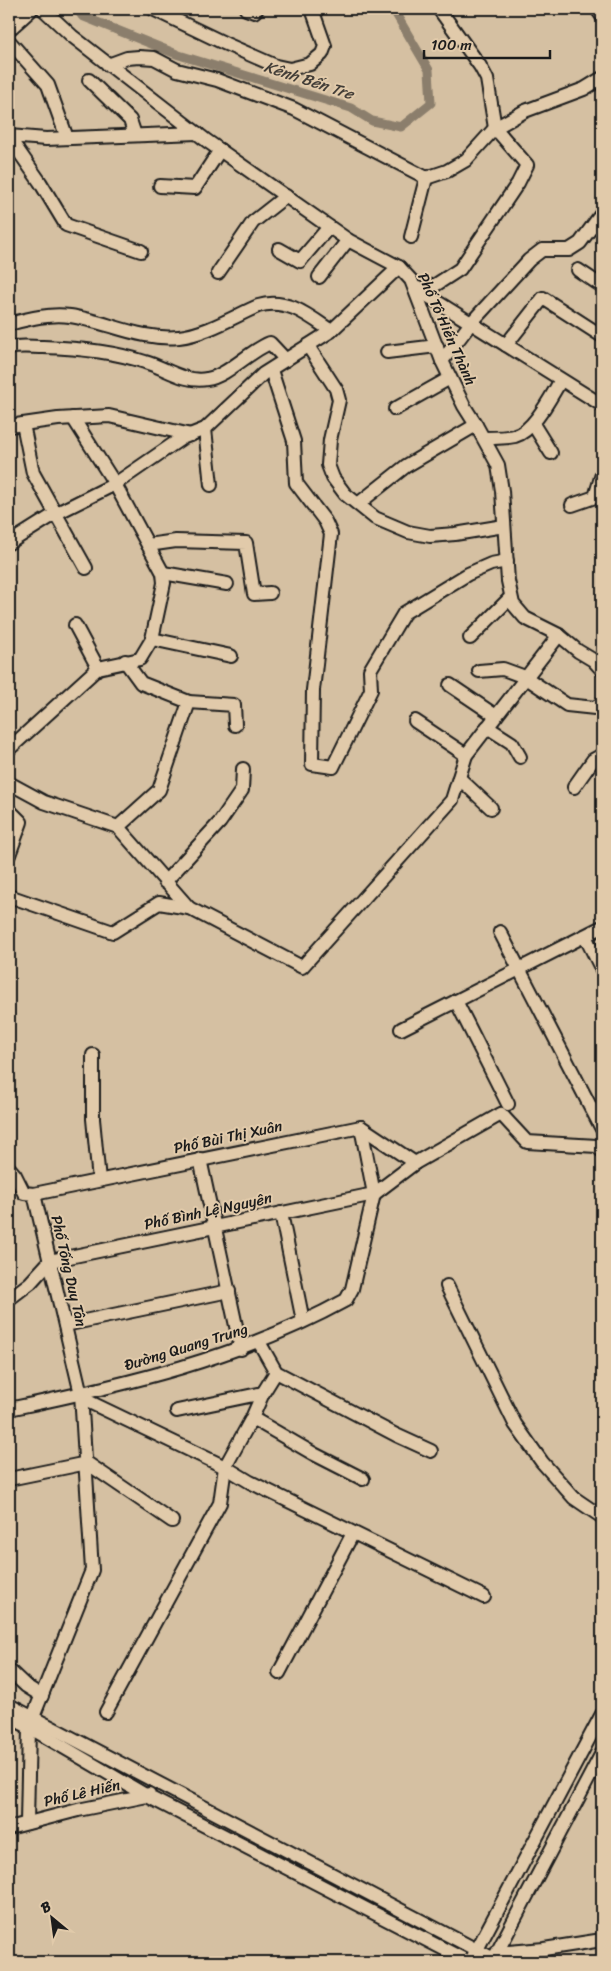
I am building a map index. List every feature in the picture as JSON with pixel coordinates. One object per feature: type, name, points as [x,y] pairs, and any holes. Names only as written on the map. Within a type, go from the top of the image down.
[{"type":"main road","points":[[9,12],[12,9]]},
{"type":"main road","points":[[9,26],[28,9]]},
{"type":"street","name":"Phố Tô Hiến Thành","points":[[43,9],[72,36],[108,65],[220,150],[348,240],[399,267],[411,280],[450,378],[498,465],[502,491],[510,597]]},
{"type":"street","points":[[153,9],[276,66],[290,69],[310,64],[322,54],[325,46],[312,9]]},
{"type":"street","points":[[246,9],[254,12],[257,9]]},
{"type":"street","points":[[423,293],[460,269],[518,183],[527,165],[496,128],[487,79],[480,66],[439,9]]},
{"type":"street","points":[[597,9],[602,16]]},
{"type":"street","points":[[9,41],[48,85],[67,138]]},
{"type":"street","points":[[108,65],[133,58],[154,58],[177,70],[218,80],[294,109],[426,178],[447,171],[466,160],[496,128],[525,111],[584,89],[602,78]]},
{"type":"street","points":[[90,80],[130,120],[135,135]]},
{"type":"street","points":[[10,136],[46,139],[197,133]]},
{"type":"street","points":[[10,136],[66,225],[141,251]]},
{"type":"street","points":[[160,186],[195,188],[220,150]]},
{"type":"street","points":[[410,237],[426,178]]},
{"type":"street","points":[[218,273],[253,222],[286,196]]},
{"type":"street","points":[[442,360],[471,323],[528,260],[542,250],[569,250],[580,243],[602,213]]},
{"type":"street","points":[[279,249],[300,260],[329,227]]},
{"type":"street","points":[[319,277],[348,240]]},
{"type":"street","points":[[9,544],[55,514],[115,484],[182,438],[205,429],[263,374],[331,331],[399,267]]},
{"type":"street","points":[[578,270],[601,284]]},
{"type":"street","points":[[411,280],[423,293],[602,405]]},
{"type":"street","points":[[506,345],[543,298],[602,336]]},
{"type":"street","points":[[9,324],[68,315],[146,335],[180,337],[200,332],[258,306],[267,303],[279,303],[304,312],[331,331]]},
{"type":"street","points":[[9,348],[20,346],[104,350],[149,363],[186,379],[200,380],[216,376],[270,343],[286,360]]},
{"type":"street","points":[[308,346],[336,389],[339,400],[330,440],[328,466],[333,478],[345,494],[375,518],[408,532],[430,536],[504,526]]},
{"type":"street","points":[[387,352],[437,346]]},
{"type":"street","points":[[270,370],[294,441],[296,483],[325,521],[331,534],[313,690],[312,764],[333,767],[371,690],[370,670],[404,613],[468,574],[491,564],[507,561]]},
{"type":"street","points":[[395,409],[450,378]]},
{"type":"street","points":[[484,438],[516,436],[533,424],[561,380]]},
{"type":"street","points":[[9,426],[73,418],[109,416],[191,435]]},
{"type":"street","points":[[9,749],[98,668],[140,659],[152,640],[164,583],[163,573],[115,484],[73,418]]},
{"type":"street","points":[[23,424],[33,474],[86,568]]},
{"type":"street","points":[[358,504],[406,466],[476,424]]},
{"type":"street","points":[[533,424],[551,453]]},
{"type":"street","points":[[205,429],[211,485]]},
{"type":"street","points":[[572,504],[595,497],[602,474]]},
{"type":"street","points":[[148,545],[176,541],[246,544],[254,594],[270,594]]},
{"type":"street","points":[[163,573],[227,584]]},
{"type":"street","points":[[470,638],[510,597],[513,604],[525,618],[559,635],[578,651],[593,660],[602,670]]},
{"type":"street","points":[[76,625],[98,668]]},
{"type":"street","points":[[159,903],[189,908],[302,967],[452,800],[466,755],[559,635]]},
{"type":"street","points":[[152,640],[231,656]]},
{"type":"street","points":[[125,661],[141,683],[189,702],[234,705],[235,725]]},
{"type":"street","points":[[479,671],[503,668],[525,677],[567,705],[596,708],[602,703]]},
{"type":"street","points":[[450,685],[496,716]]},
{"type":"street","points":[[118,827],[159,790],[189,702]]},
{"type":"street","points":[[415,721],[466,755]]},
{"type":"street","points":[[487,727],[512,743],[520,757]]},
{"type":"street","points":[[574,787],[593,760],[602,755]]},
{"type":"street","points":[[165,882],[220,822],[242,790],[243,769]]},
{"type":"street","points":[[459,778],[491,808]]},
{"type":"street","points":[[9,784],[44,802],[118,827],[189,908]]},
{"type":"street","points":[[9,810],[21,822],[9,855]]},
{"type":"street","points":[[9,896],[113,932],[176,894]]},
{"type":"street","points":[[401,1029],[602,927]]},
{"type":"street","points":[[500,932],[602,1129]]},
{"type":"street","points":[[585,936],[602,970]]},
{"type":"street","points":[[456,1001],[508,1104]]},
{"type":"street","points":[[93,1055],[93,1119],[99,1180]]},
{"type":"street","points":[[361,1127],[374,1194],[415,1163],[501,1114],[527,1142],[597,1146],[602,1151]]},
{"type":"street","points":[[361,1127],[415,1163]]},
{"type":"street","name":"Phố Bùi Thị Xuân","points":[[34,1194],[361,1127]]},
{"type":"street","points":[[200,1159],[241,1349]]},
{"type":"street","points":[[9,1168],[15,1175],[13,1184],[24,1193],[34,1194]]},
{"type":"street","name":"Phố Tống Duy Tân","points":[[31,1723],[92,1570],[87,1463],[81,1396],[34,1194]]},
{"type":"street","name":"Phố Bình Lệ Nguyên","points":[[50,1261],[374,1194]]},
{"type":"street","name":"Đường Quang Trung","points":[[9,1409],[81,1396],[216,1358],[259,1342],[346,1300],[352,1289],[374,1194]]},
{"type":"street","points":[[281,1213],[303,1321]]},
{"type":"street","points":[[9,1299],[30,1283],[50,1261]]},
{"type":"street","points":[[447,1286],[515,1424],[542,1462],[574,1498],[602,1517]]},
{"type":"street","points":[[65,1325],[229,1291]]},
{"type":"street","points":[[259,1342],[276,1372],[396,1435],[431,1451]]},
{"type":"street","points":[[106,1712],[220,1503],[225,1467],[252,1418],[263,1393],[276,1372]]},
{"type":"street","points":[[177,1411],[263,1393]]},
{"type":"street","points":[[81,1396],[225,1467],[250,1482],[484,1597]]},
{"type":"street","points":[[252,1418],[362,1479]]},
{"type":"street","points":[[9,1479],[87,1463],[172,1521]]},
{"type":"street","points":[[279,1672],[353,1533]]},
{"type":"street","points":[[9,1670],[26,1686],[42,1696]]},
{"type":"street","points":[[9,1705],[31,1723],[147,1796],[469,1962],[602,1714]]},
{"type":"street","points":[[9,1717],[31,1723],[156,1782],[494,1958],[602,1940]]},
{"type":"street","points":[[27,1823],[31,1723]]},
{"type":"street","points":[[494,1958],[602,1753]]},
{"type":"street","points":[[147,1796],[156,1782]]},
{"type":"street","name":"Phố Lê Hiến","points":[[9,1828],[78,1810],[147,1796]]},
{"type":"waterway","name":"Kênh Bến Tre","points":[[77,9],[82,16],[179,55],[351,108],[372,121],[401,127],[431,103],[429,70],[393,9]]}]
